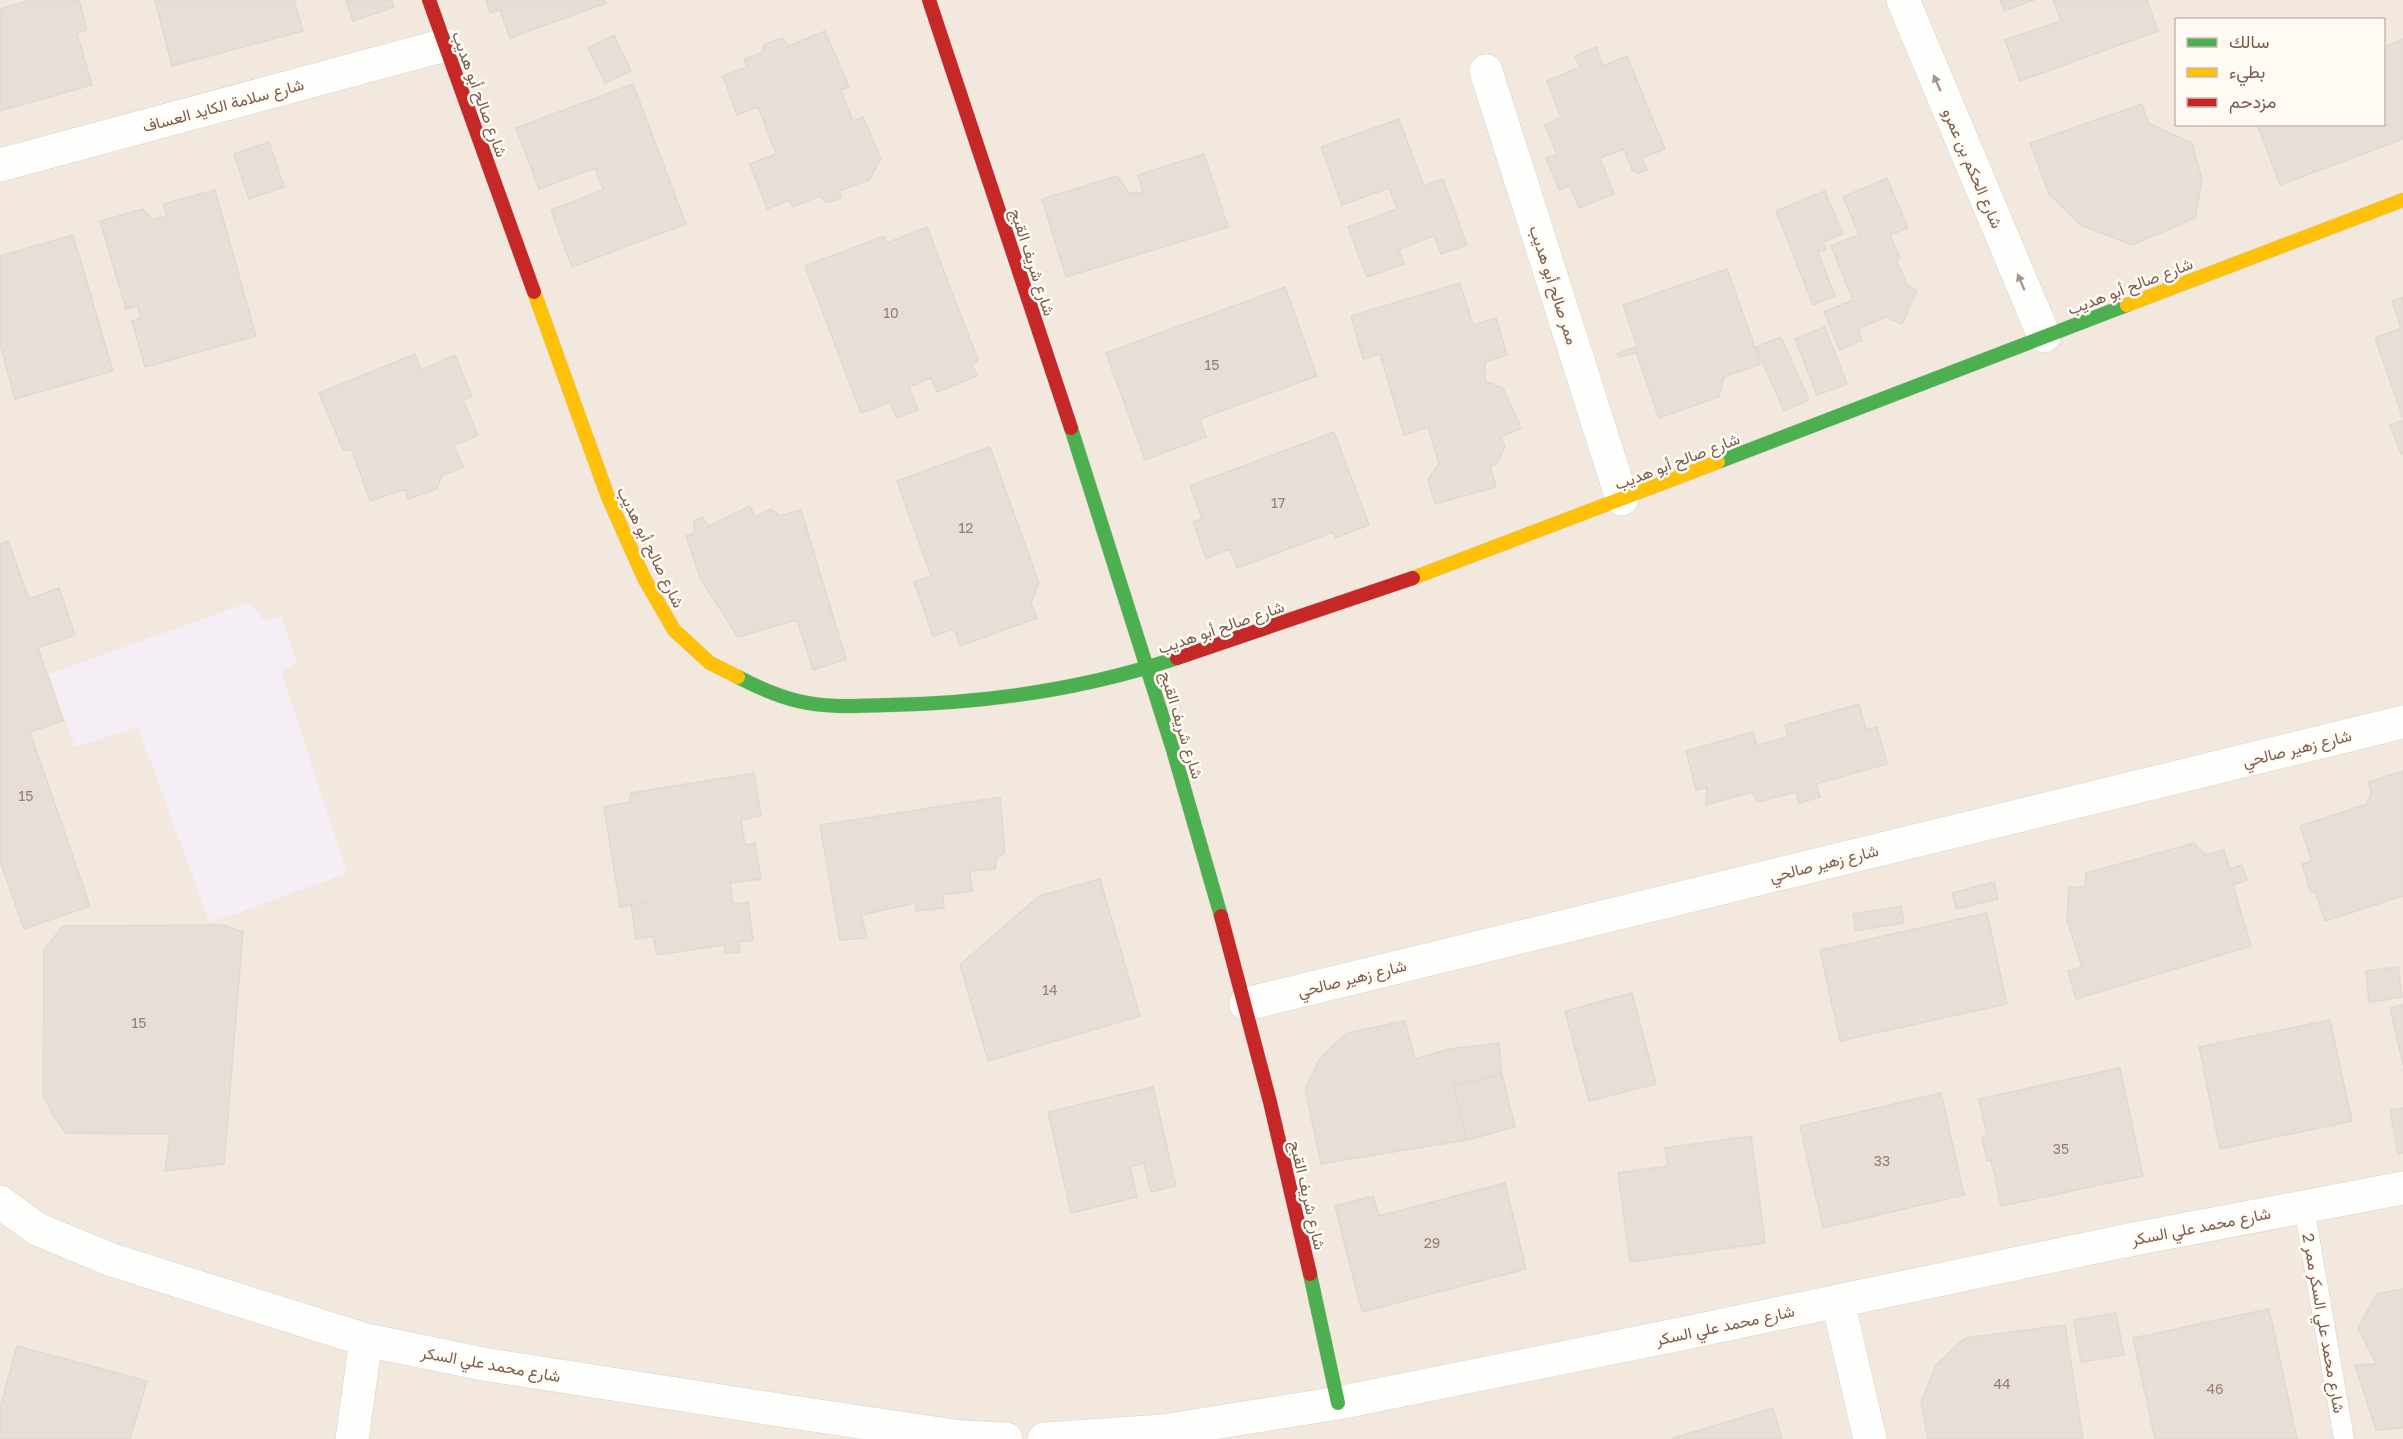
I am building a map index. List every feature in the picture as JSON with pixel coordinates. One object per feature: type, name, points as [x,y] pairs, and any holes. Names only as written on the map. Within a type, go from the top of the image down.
[{"type":"street","name":"شارع صالح أبو هديب","points":[[429,0],[608,497],[644,578],[674,630],[710,663],[756,686],[799,701],[856,706],[930,704],[1047,690],[1148,668],[1401,583],[2403,200]]},
{"type":"street","name":"شارع شريف القبج","points":[[929,0],[1148,668],[1246,1004],[1338,1403]]},
{"type":"street","name":"شارع الحكم بن عمرو","points":[[1903,0],[2044,336]]},
{"type":"street","name":"شارع سلامة الكايد العساف","points":[[0,165],[445,45]]},
{"type":"street","name":"ممر صالح أبو هديب","points":[[1486,71],[1622,499]]},
{"type":"street","name":"شارع زهير صالحي","points":[[1246,1004],[2403,722]]},
{"type":"street","name":"شارع محمد علي السكر","points":[[1044,1439],[1163,1431],[1338,1403],[1838,1302],[2129,1240],[2403,1188]]},
{"type":"street","name":"شارع محمد علي السكر","points":[[0,1202],[37,1229],[112,1260],[366,1341],[483,1364],[778,1410],[961,1437],[1006,1439]]},
{"type":"street","points":[[1838,1302],[1870,1439]]},
{"type":"street","points":[[352,1439],[366,1341]]},
{"type":"lane","name":"شارع محمد علي السكر ممر 2","points":[[2304,1207],[2344,1439]]},
{"type":"shaded area","points":[[0,0],[2403,0],[2403,1439],[0,1439]]},
{"type":"shaded area","points":[[250,602],[264,621],[281,616],[297,663],[281,671],[347,873],[210,923],[138,727],[75,747],[49,674]]},
{"type":"building","points":[[31,0],[79,0],[87,30],[77,33],[92,85],[0,111],[0,9]]},
{"type":"building","points":[[155,0],[294,0],[303,31],[172,66]]},
{"type":"building","points":[[346,0],[392,0],[394,7],[353,21]]},
{"type":"building","points":[[486,0],[605,0],[606,3],[510,38],[500,10],[490,13]]},
{"type":"building","points":[[2000,0],[2034,0],[2004,11]]},
{"type":"building","points":[[2053,0],[2147,0],[2158,31],[2020,81],[2005,40],[2061,21]]},
{"type":"building","points":[[825,31],[849,87],[841,90],[853,121],[863,117],[881,159],[869,180],[839,191],[841,198],[826,203],[820,196],[792,207],[790,200],[767,209],[750,164],[776,154],[758,107],[737,115],[723,76],[747,67],[744,59],[761,53],[765,44],[782,38],[789,46]]},
{"type":"building","points":[[614,35],[631,71],[605,83],[588,48]]},
{"type":"building","points":[[2403,39],[2403,139],[2280,185],[2258,126],[2385,126],[2385,47]]},
{"type":"building","points":[[1596,47],[1603,66],[1627,56],[1665,149],[1642,158],[1647,170],[1639,173],[1632,170],[1624,149],[1600,158],[1614,194],[1579,208],[1569,185],[1559,190],[1546,158],[1557,154],[1545,125],[1561,117],[1547,81],[1580,67],[1575,56]]},
{"type":"building","points":[[633,84],[686,224],[572,267],[551,210],[603,190],[595,168],[539,189],[516,128]]},
{"type":"building","points":[[2142,104],[2148,123],[2192,143],[2202,179],[2195,218],[2132,245],[2081,225],[2049,194],[2030,143]]},
{"type":"building","points":[[1399,119],[1424,186],[1443,179],[1467,245],[1441,254],[1434,236],[1399,249],[1404,264],[1367,277],[1348,227],[1397,209],[1389,188],[1342,205],[1321,147]]},
{"type":"building","points":[[269,142],[284,187],[249,199],[234,154]]},
{"type":"building","points":[[1204,154],[1228,227],[1066,277],[1042,199],[1117,176],[1129,193],[1143,193],[1138,175]]},
{"type":"building","points":[[1887,178],[1908,228],[1890,235],[1900,258],[1896,259],[1907,285],[1917,290],[1902,324],[1886,317],[1858,329],[1862,340],[1840,350],[1824,312],[1853,300],[1831,246],[1859,235],[1843,197]]},
{"type":"building","points":[[215,190],[256,336],[145,367],[132,321],[141,318],[137,306],[126,309],[100,221],[143,209],[152,220],[167,216],[163,204]]},
{"type":"building","points":[[1825,191],[1843,234],[1823,242],[1826,249],[1818,252],[1835,296],[1813,305],[1776,211]]},
{"type":"building","points":[[927,227],[978,360],[972,365],[977,376],[937,392],[931,378],[909,387],[918,410],[897,418],[890,402],[861,413],[805,266],[884,236],[887,243]]},
{"type":"building","points":[[73,235],[113,371],[15,399],[0,344],[0,256]]},
{"type":"building","points":[[1727,269],[1761,364],[1724,377],[1719,397],[1659,418],[1636,352],[1619,357],[1617,354],[1637,346],[1623,305]]},
{"type":"building","points":[[1460,283],[1473,325],[1496,318],[1507,355],[1485,362],[1485,381],[1503,388],[1521,428],[1501,437],[1505,447],[1497,464],[1490,466],[1496,487],[1435,504],[1428,480],[1439,464],[1428,427],[1404,435],[1380,354],[1363,359],[1351,316]]},
{"type":"building","points":[[1285,287],[1317,376],[1200,419],[1206,437],[1145,460],[1106,353]]},
{"type":"building","points":[[2403,297],[2403,418],[2375,338],[2401,328],[2392,301]]},
{"type":"building","points":[[1825,327],[1847,384],[1817,395],[1795,339]]},
{"type":"building","points":[[1781,337],[1809,400],[1784,411],[1756,347]]},
{"type":"building","points":[[415,354],[421,370],[455,355],[472,397],[463,400],[478,435],[454,445],[463,467],[441,476],[437,489],[408,499],[405,489],[370,501],[352,450],[343,450],[319,393]]},
{"type":"building","points":[[2403,420],[2403,453],[2401,454],[2390,425]]},
{"type":"building","points":[[1334,432],[1369,525],[1335,538],[1333,532],[1237,568],[1230,549],[1206,558],[1193,522],[1202,519],[1190,486]]},
{"type":"building","points":[[990,447],[1039,583],[1031,603],[1037,618],[960,646],[954,629],[933,636],[914,582],[931,576],[897,481]]},
{"type":"building","points":[[750,506],[755,517],[771,509],[780,516],[801,510],[846,659],[813,670],[797,620],[738,637],[700,578],[686,536],[694,533],[694,521],[702,517],[709,526]]},
{"type":"building","points":[[8,541],[29,599],[59,588],[75,635],[38,648],[63,721],[30,732],[90,906],[24,929],[0,861],[0,544]]},
{"type":"building","points":[[1859,704],[1866,730],[1877,727],[1887,764],[1816,784],[1820,797],[1799,803],[1796,792],[1758,802],[1752,792],[1706,805],[1707,787],[1696,790],[1686,751],[1753,732],[1757,745],[1788,737],[1785,725]]},
{"type":"building","points":[[2403,771],[2403,896],[2325,921],[2316,893],[2310,891],[2302,864],[2312,861],[2300,826],[2367,804],[2371,792],[2368,782]]},
{"type":"building","points":[[754,773],[761,816],[741,820],[745,845],[755,843],[761,879],[730,883],[733,904],[748,902],[753,940],[739,942],[740,952],[725,954],[724,945],[657,955],[653,936],[636,939],[631,905],[647,902],[620,907],[604,807],[629,802],[631,793]]},
{"type":"building","points":[[1000,797],[1005,853],[997,857],[995,869],[970,871],[972,891],[943,895],[944,908],[916,911],[915,903],[861,915],[867,938],[840,940],[820,825]]},
{"type":"building","points":[[2194,843],[2205,855],[2224,850],[2230,869],[2242,865],[2247,880],[2233,885],[2251,946],[2076,999],[2068,971],[2082,967],[2067,920],[2069,887],[2085,887],[2086,873]]},
{"type":"building","points":[[1100,879],[1140,1016],[988,1061],[960,965],[1039,896]]},
{"type":"building","points":[[1994,882],[1998,899],[1956,909],[1952,893]]},
{"type":"building","points":[[1901,906],[1904,923],[1856,931],[1853,914]]},
{"type":"building","points":[[1987,913],[2007,1004],[1840,1041],[1820,950]]},
{"type":"building","points":[[223,925],[243,932],[224,1164],[165,1171],[170,1134],[66,1133],[53,1115],[43,1095],[44,950],[63,926]]},
{"type":"building","points":[[2398,967],[2402,997],[2369,1002],[2366,971]]},
{"type":"building","points":[[1632,993],[1656,1084],[1589,1101],[1565,1011]]},
{"type":"building","points":[[2403,1005],[2403,1065],[2390,1008]]},
{"type":"building","points":[[2330,1020],[2352,1121],[2220,1149],[2199,1047]]},
{"type":"building","points":[[1405,1021],[1415,1059],[1449,1049],[1499,1043],[1502,1075],[1453,1085],[1467,1140],[1321,1164],[1305,1089],[1320,1058],[1347,1033]]},
{"type":"building","points":[[2120,1068],[2143,1176],[2001,1206],[1991,1160],[1987,1161],[1982,1137],[1987,1136],[1979,1099]]},
{"type":"building","points":[[1502,1075],[1515,1127],[1467,1140],[1453,1085]]},
{"type":"building","points":[[1153,1087],[1176,1186],[1151,1192],[1144,1163],[1130,1167],[1137,1197],[1071,1213],[1048,1112]]},
{"type":"building","points":[[1941,1093],[1964,1195],[1823,1228],[1800,1126]]},
{"type":"building","points":[[2403,1108],[2403,1153],[2398,1154],[2390,1110]]},
{"type":"building","points":[[1751,1136],[1765,1243],[1630,1262],[1618,1173],[1668,1166],[1665,1148]]},
{"type":"building","points":[[1505,1183],[1526,1269],[1362,1312],[1335,1206],[1373,1196],[1379,1216]]},
{"type":"building","points":[[2403,1289],[2403,1428],[2376,1430],[2355,1365],[2376,1364],[2358,1328],[2377,1294]]},
{"type":"building","points":[[2269,1309],[2297,1439],[2155,1439],[2133,1338]]},
{"type":"building","points":[[2116,1313],[2124,1355],[2081,1362],[2074,1320]]},
{"type":"building","points":[[2065,1325],[2083,1439],[1928,1439],[1921,1402],[1936,1365],[1965,1338]]},
{"type":"building","points":[[17,1346],[147,1381],[130,1439],[0,1439],[0,1408]]},
{"type":"building","points":[[1773,1408],[1782,1439],[1673,1439],[1673,1438]]},
{"type":"traffic: fast","points":[[1718,462],[2127,305]]},
{"type":"traffic: fast","points":[[1071,428],[1173,750],[1221,916]]},
{"type":"traffic: fast","points":[[738,677],[775,694],[820,705],[925,704],[998,697],[1071,686],[1177,658]]},
{"type":"traffic: fast","points":[[1310,1274],[1338,1403]]},
{"type":"traffic: slow","points":[[2127,305],[2403,200]]},
{"type":"traffic: slow","points":[[534,292],[608,497],[644,578],[674,630],[710,663],[738,677]]},
{"type":"traffic: slow","points":[[1413,578],[1718,462]]},
{"type":"traffic: jam","points":[[429,0],[534,292]]},
{"type":"traffic: jam","points":[[929,0],[1071,428]]},
{"type":"traffic: jam","points":[[1177,658],[1413,578]]},
{"type":"traffic: jam","points":[[1221,916],[1270,1102],[1310,1274]]}]
